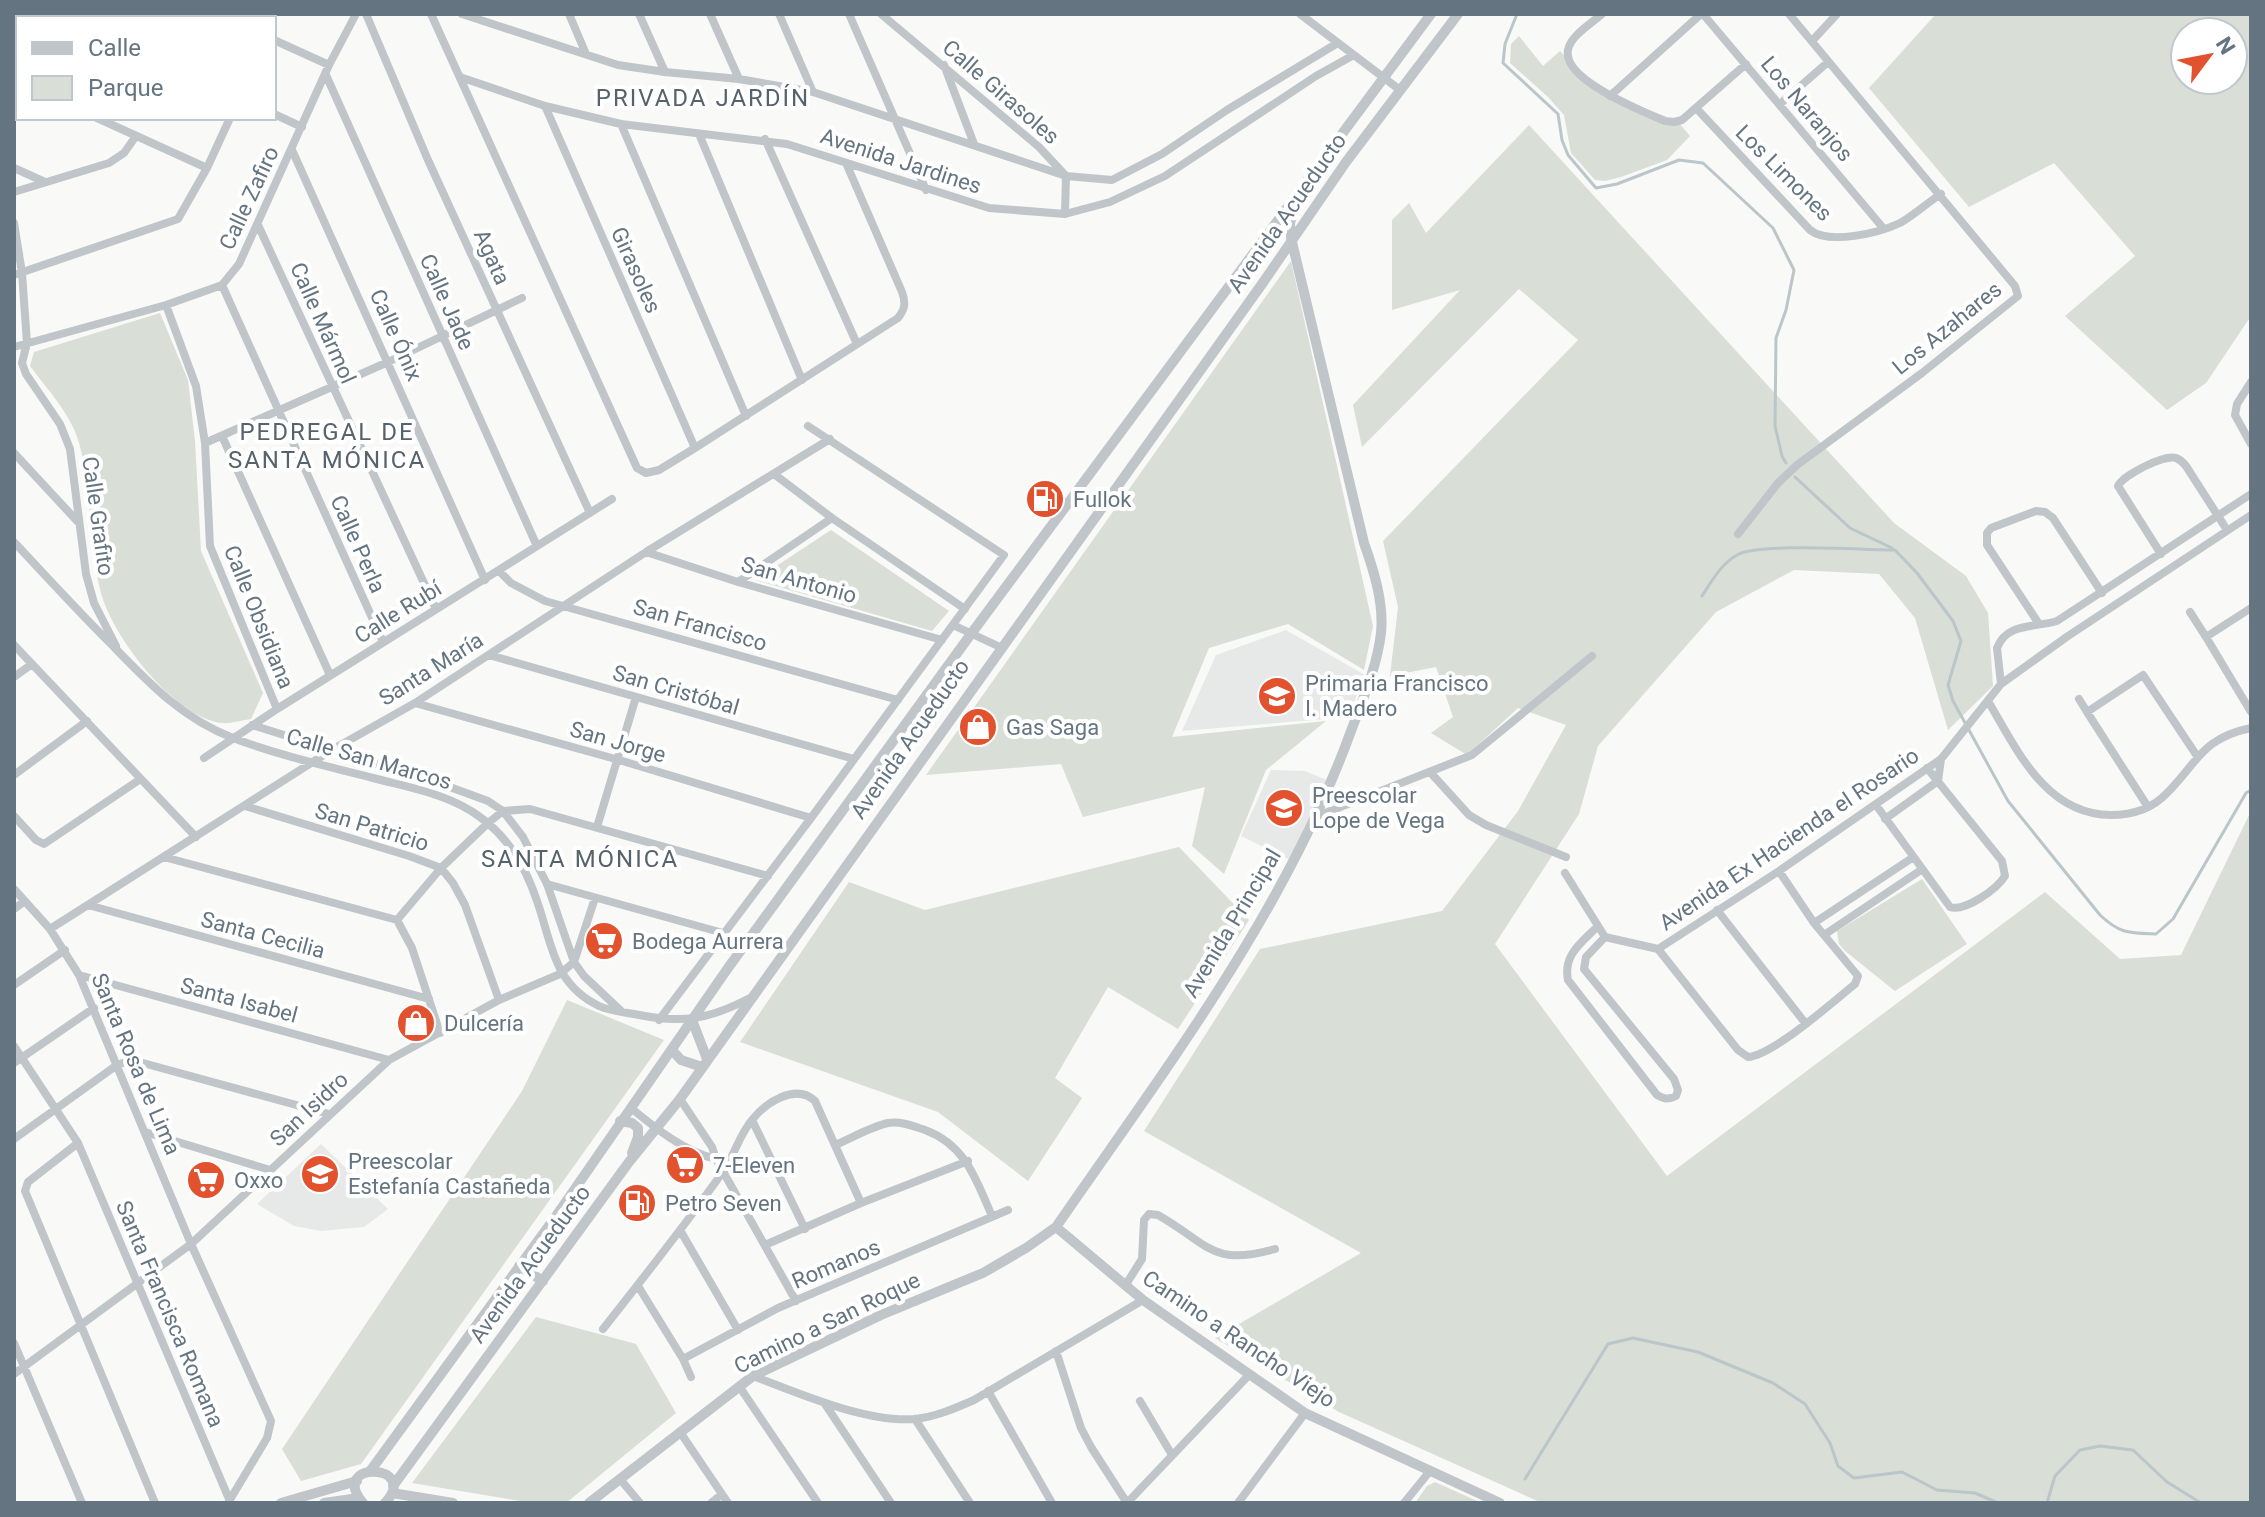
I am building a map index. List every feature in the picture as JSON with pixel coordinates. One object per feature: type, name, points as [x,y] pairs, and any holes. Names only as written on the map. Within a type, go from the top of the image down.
[{"type":"street","name":"Calle Zafiro","points":[[222,285],[239,264],[329,65],[356,14]]},
{"type":"street","name":"Agata","points":[[366,14],[428,160],[590,513]]},
{"type":"street","points":[[431,14],[637,468],[646,473],[659,470],[695,448],[898,318],[905,306],[905,299],[846,163]]},
{"type":"street","points":[[462,14],[587,54]]},
{"type":"street","points":[[500,14],[506,27]]},
{"type":"street","points":[[569,14],[587,54]]},
{"type":"street","points":[[639,14],[665,72]]},
{"type":"street","points":[[710,14],[739,79]]},
{"type":"street","points":[[779,14],[813,92]]},
{"type":"street","points":[[849,14],[926,190]]},
{"type":"street","name":"Calle Girasoles","points":[[881,14],[1039,147],[1066,176],[1065,214]]},
{"type":"street","points":[[1300,14],[1400,90]]},
{"type":"street","name":"Avenida Acueducto","points":[[357,1481],[371,1470],[519,1266],[971,634],[1431,14]]},
{"type":"street","name":"Avenida Acueducto","points":[[390,1494],[629,1162],[680,1099],[1262,284],[1291,238],[1458,14]]},
{"type":"street","points":[[1602,14],[1575,38],[1567,51],[1570,61],[1585,78],[1610,96],[1665,121],[1678,122],[1697,109],[1746,64]]},
{"type":"street","points":[[1610,96],[1702,14]]},
{"type":"street","name":"Los Naranjos","points":[[1702,14],[1884,229]]},
{"type":"street","name":"Los Azahares","points":[[1738,534],[1778,483],[1797,465],[2016,300],[2018,292],[1941,194],[1789,14]]},
{"type":"street","points":[[1812,41],[1837,14]]},
{"type":"street","points":[[276,41],[329,65]]},
{"type":"street","name":"Avenida Jardines","points":[[587,54],[618,65],[739,79],[813,92],[1066,176],[1112,180],[1162,154],[1227,110],[1336,44]]},
{"type":"street","name":"Avenida Jardines","points":[[460,77],[545,106],[621,124],[765,139],[989,208],[1065,214],[1110,202],[1165,176],[1316,76],[1352,56]]},
{"type":"street","points":[[1780,104],[1828,62]]},
{"type":"street","points":[[944,64],[974,144]]},
{"type":"street","name":"Calle Jade","points":[[326,75],[536,544]]},
{"type":"street","name":"Girasoles","points":[[545,106],[695,448]]},
{"type":"street","name":"Los Limones","points":[[1697,109],[1816,235],[1831,238],[1884,229],[1912,215],[1941,194]]},
{"type":"street","points":[[276,115],[302,127]]},
{"type":"street","points":[[101,120],[207,168]]},
{"type":"street","points":[[18,274],[173,222],[182,214],[229,120]]},
{"type":"street","points":[[621,124],[746,416]]},
{"type":"street","points":[[699,134],[802,380]]},
{"type":"street","points":[[14,192],[109,163],[124,153],[136,136]]},
{"type":"street","points":[[765,139],[857,344]]},
{"type":"street","name":"Calle Ónix","points":[[292,150],[485,580]]},
{"type":"street","points":[[14,168],[45,182]]},
{"type":"street","points":[[1291,238],[1290,223],[1299,193]]},
{"type":"street","name":"Calle Grafito","points":[[14,223],[27,343],[22,357],[23,368],[54,414],[70,449],[86,574],[94,603],[120,654]]},
{"type":"street","name":"Calle Mármol","points":[[258,225],[436,609]]},
{"type":"street","name":"Avenida Principal","points":[[1056,1227],[1250,942],[1334,777],[1378,655],[1380,605],[1291,238]]},
{"type":"street","points":[[14,347],[166,305],[222,285]]},
{"type":"street","name":"Calle Perla","points":[[222,285],[383,642]]},
{"type":"street","points":[[205,443],[388,362],[522,298]]},
{"type":"street","name":"Calle Obsidiana","points":[[166,305],[192,369],[205,443],[210,546],[277,709]]},
{"type":"street","points":[[2251,382],[2237,404],[2235,415],[2251,444]]},
{"type":"street","points":[[659,1020],[1004,555],[808,426]]},
{"type":"street","points":[[222,436],[330,675]]},
{"type":"street","name":"Santa María","points":[[50,929],[330,751],[415,703],[646,552],[830,439]]},
{"type":"street","points":[[14,453],[79,522]]},
{"type":"street","points":[[2161,554],[2119,490],[2119,482],[2125,476],[2169,457],[2178,458],[2186,466],[2227,530]]},
{"type":"street","points":[[774,474],[832,518],[965,609]]},
{"type":"street","points":[[2001,684],[1996,655],[1999,643],[2009,632],[2057,621],[2251,494]]},
{"type":"street","name":"Calle Rubí","points":[[204,758],[330,675],[499,571],[536,544],[612,499]]},
{"type":"street","points":[[2039,624],[1987,545],[1987,533],[1991,528],[2036,511],[2045,512],[2053,518],[2102,593]]},
{"type":"street","name":"Avenida Ex Hacienda el Rosario","points":[[1658,949],[1779,871],[1941,759],[2001,684],[2251,515]]},
{"type":"street","points":[[738,582],[832,518]]},
{"type":"street","name":"Calle San Marcos","points":[[14,542],[151,686],[176,708],[233,738],[450,799],[488,823],[506,840],[530,884],[560,974],[589,1000],[601,1007],[659,1020],[692,1020],[718,1014],[750,998]]},
{"type":"street","name":"San Antonio","points":[[646,552],[738,582],[942,640]]},
{"type":"street","name":"San Francisco","points":[[499,571],[527,593],[564,605],[898,700]]},
{"type":"street","points":[[2206,637],[2251,608]]},
{"type":"street","points":[[2190,612],[2251,712]]},
{"type":"street","points":[[953,625],[1000,647]]},
{"type":"street","points":[[14,645],[196,837]]},
{"type":"street","name":"San Cristóbal","points":[[489,655],[854,759]]},
{"type":"street","points":[[1315,817],[1472,755],[1592,656]]},
{"type":"street","points":[[14,677],[32,664]]},
{"type":"street","points":[[2137,666],[2197,756]]},
{"type":"street","points":[[2087,712],[2143,675]]},
{"type":"street","points":[[597,827],[636,697]]},
{"type":"street","points":[[2079,699],[2148,807]]},
{"type":"street","points":[[1988,701],[2027,765],[2049,790],[2078,810],[2104,815],[2121,815],[2148,807],[2166,794],[2197,756],[2222,737],[2251,728]]},
{"type":"street","name":"San Jorge","points":[[415,703],[811,818]]},
{"type":"street","points":[[14,775],[87,721]]},
{"type":"street","name":"Calle San Marcos","points":[[252,725],[470,794],[503,811],[523,837],[547,884],[574,962],[584,976],[621,1011]]},
{"type":"street","name":"Avenida Ex Hacienda el Rosario","points":[[1885,819],[1938,781],[1941,759]]},
{"type":"street","points":[[1876,805],[1947,904],[1956,909],[1999,884],[2005,876],[2002,861],[1927,768]]},
{"type":"street","points":[[1430,772],[1469,815],[1486,825],[1566,857]]},
{"type":"street","points":[[14,816],[36,840],[44,844],[139,780]]},
{"type":"street","name":"San Patricio","points":[[245,806],[441,868],[465,905],[499,1000]]},
{"type":"street","points":[[397,920],[441,868],[503,811],[530,809],[768,876]]},
{"type":"street","points":[[164,857],[397,920],[412,948],[440,1033]]},
{"type":"street","points":[[1814,923],[1912,858]]},
{"type":"street","points":[[1824,935],[1921,870]]},
{"type":"street","points":[[1565,873],[1605,937],[1658,949],[1731,1043],[1748,1057],[1760,1054],[1806,1024],[1857,981],[1857,973],[1814,923],[1779,871]]},
{"type":"street","points":[[547,884],[723,933]]},
{"type":"street","name":"Santa Rosa de Lima","points":[[14,889],[50,929],[79,975],[191,1244],[271,1421],[267,1438],[228,1501]]},
{"type":"street","points":[[574,962],[595,898]]},
{"type":"street","points":[[14,909],[25,901]]},
{"type":"street","name":"Santa Cecilia","points":[[88,905],[429,999]]},
{"type":"street","points":[[1717,910],[1806,1024]]},
{"type":"street","points":[[1597,927],[1572,952],[1567,972],[1571,985],[1657,1095],[1664,1100],[1676,1096],[1678,1090],[1674,1079],[1589,977],[1583,963],[1605,937]]},
{"type":"street","points":[[14,985],[65,950]]},
{"type":"street","points":[[1572,952],[1586,957]]},
{"type":"street","name":"San Isidro","points":[[14,1374],[191,1244],[389,1060],[499,1000],[560,974],[574,962]]},
{"type":"street","name":"Santa Isabel","points":[[79,975],[389,1060]]},
{"type":"street","points":[[18,1060],[94,1008]]},
{"type":"street","points":[[672,1050],[681,1060],[704,1063],[692,1020]]},
{"type":"street","name":"Santa Francisca Romana","points":[[14,1046],[18,1060],[56,1108],[78,1143],[228,1501]]},
{"type":"street","points":[[14,1139],[125,1061],[139,1062],[329,1114]]},
{"type":"street","points":[[603,1329],[724,1170],[752,1120],[776,1100],[797,1093],[807,1094],[815,1101],[861,1203]]},
{"type":"street","points":[[680,1099],[712,1147],[796,1301]]},
{"type":"street","points":[[631,1108],[656,1129],[701,1155],[716,1159]]},
{"type":"street","points":[[752,1120],[805,1229]]},
{"type":"street","points":[[620,1121],[636,1125],[639,1132],[629,1162]]},
{"type":"street","points":[[835,1145],[888,1123],[906,1123],[931,1132],[950,1143],[968,1161],[992,1216]]},
{"type":"street","points":[[145,1132],[270,1170]]},
{"type":"street","points":[[78,1143],[28,1182],[25,1191],[155,1503]]},
{"type":"street","points":[[765,1245],[968,1161]]},
{"type":"street","name":"Romanos","points":[[683,1359],[796,1301],[1008,1210]]},
{"type":"street","points":[[1125,1286],[1142,1259],[1144,1220],[1149,1214],[1158,1215],[1223,1255],[1249,1256],[1275,1249]]},
{"type":"street","name":"Camino a Rancho Viejo","points":[[1056,1227],[1143,1300],[1305,1413],[1500,1503]]},
{"type":"street","name":"Camino a San Roque","points":[[589,1503],[753,1376],[881,1315],[983,1273],[1056,1227]]},
{"type":"street","points":[[680,1230],[738,1330]]},
{"type":"street","points":[[519,1266],[543,1281]]},
{"type":"street","points":[[638,1286],[691,1377]]},
{"type":"street","points":[[753,1376],[825,1403],[882,1416],[915,1419],[953,1409],[988,1391],[1143,1300]]},
{"type":"street","points":[[14,1343],[82,1503]]},
{"type":"street","points":[[1056,1351],[1081,1428],[1127,1503],[1249,1375]]},
{"type":"street","points":[[739,1386],[818,1503]]},
{"type":"street","points":[[988,1391],[1052,1503]]},
{"type":"street","points":[[1140,1401],[1172,1455]]},
{"type":"street","points":[[825,1403],[891,1503]]},
{"type":"street","points":[[1238,1503],[1305,1413]]},
{"type":"street","points":[[915,1419],[970,1503]]},
{"type":"street","points":[[680,1432],[728,1503]]},
{"type":"street","points":[[371,1470],[383,1472],[390,1494],[453,1503]]},
{"type":"street","points":[[1404,1503],[1430,1471]]},
{"type":"street","points":[[620,1479],[640,1503]]},
{"type":"street","points":[[281,1503],[357,1481],[361,1501],[324,1503]]},
{"type":"street","points":[[711,1503],[722,1494]]},
{"type":"shaded area","name":"Primaria Francisco I. Madero","points":[[1286,630],[1365,675],[1348,717],[1182,731],[1216,655]]},
{"type":"shaded area","name":"Preescolar Lope de Vega","points":[[1271,770],[1305,771],[1327,780],[1290,860],[1241,836]]},
{"type":"shaded area","name":"Preescolar Estefanía Castañeda","points":[[321,1144],[388,1209],[364,1227],[321,1231],[294,1226],[257,1204]]},
{"type":"green space","points":[[1936,14],[2251,14],[2251,316],[2206,383],[2167,410],[2065,316],[2135,256],[2054,163],[1969,207],[1869,88]]},
{"type":"green space","points":[[1519,36],[1543,66],[1560,51],[1585,78],[1610,96],[1678,122],[1690,136],[1667,160],[1621,177],[1595,180],[1571,153],[1564,115],[1510,63],[1511,44]]},
{"type":"green space","points":[[1529,125],[1894,523],[1966,576],[1988,613],[1993,686],[1948,730],[1915,618],[1879,574],[1794,570],[1716,612],[1598,746],[1579,814],[1495,944],[1667,1176],[2045,892],[2120,959],[2181,955],[2251,811],[2251,1503],[1542,1503],[1339,1412],[1215,1338],[1361,1253],[1144,1131],[1260,949],[1442,911],[1518,811],[1566,725],[1518,708],[1467,755],[1431,733],[1453,717],[1436,667],[1390,676],[1398,607],[1383,541],[1578,340],[1519,289],[1362,447],[1353,405],[1460,290],[1392,310],[1392,220],[1409,203],[1426,233]]},
{"type":"green space","points":[[1291,261],[1373,626],[1364,670],[1288,624],[1209,648],[1172,737],[1326,721],[1266,770],[1224,874],[1192,846],[1205,787],[1083,817],[1061,764],[926,775]]},
{"type":"green space","points":[[160,313],[188,380],[201,551],[263,693],[251,719],[221,723],[184,706],[148,672],[118,631],[101,593],[97,574],[87,480],[79,443],[64,412],[30,366],[34,352]]},
{"type":"green space","points":[[831,530],[949,611],[932,631],[755,580]]},
{"type":"green space","points":[[1179,847],[1249,920],[1178,1029],[1108,987],[1055,1078],[1082,1098],[1028,1181],[938,1112],[740,1042],[849,882],[925,910]]},
{"type":"green space","points":[[1922,879],[1967,944],[1895,991],[1845,951],[1839,944],[1837,931]]},
{"type":"green space","points":[[567,1000],[664,1040],[361,1464],[301,1481],[282,1449],[522,1091]]},
{"type":"green space","points":[[536,1317],[636,1344],[676,1413],[566,1503],[532,1503],[412,1483]]},
{"type":"green space","points":[[1435,1482],[1482,1503],[1415,1503],[1427,1486]]},
{"type":"waterway","points":[[1517,14],[1505,44],[1503,63],[1558,114],[1568,155],[1596,188],[1617,184],[1679,160],[1703,163],[1773,228],[1794,270],[1786,310],[1776,338],[1775,426],[1786,463]]},
{"type":"waterway","points":[[1795,477],[1850,528],[1892,548]]},
{"type":"waterway","points":[[1702,596],[1727,562],[1751,551],[1790,548],[1895,550],[1917,573],[1953,621],[1961,641],[1948,685],[1953,701],[2008,801],[2100,915],[2125,931],[2156,934],[2173,919],[2246,793],[2251,790]]},
{"type":"waterway","points":[[1525,1479],[1608,1344],[1633,1338],[1698,1352],[1773,1383],[1805,1404],[1830,1443],[1838,1466],[1854,1478],[1902,1472],[1937,1490],[1975,1493],[1998,1503]]},
{"type":"waterway","points":[[2047,1503],[2055,1476],[2080,1450],[2100,1446],[2133,1450],[2167,1482],[2201,1503]]},
{"type":"place","name":"Fullok","points":[[1045,499]]},
{"type":"place","name":"Primaria Francisco I. Madero","points":[[1277,696]]},
{"type":"place","name":"Gas Saga","points":[[978,727]]},
{"type":"place","name":"Preescolar Lope de Vega","points":[[1284,808]]},
{"type":"place","name":"Bodega Aurrera","points":[[604,941]]},
{"type":"place","name":"Dulcería","points":[[416,1023]]},
{"type":"place","name":"7-Eleven","points":[[685,1165]]},
{"type":"place","name":"Preescolar Estefanía Castañeda","points":[[320,1174]]},
{"type":"place","name":"Oxxo","points":[[206,1180]]},
{"type":"place","name":"Petro Seven","points":[[637,1203]]},
{"type":"district","name":"PRIVADA JARDÍN","points":[[703,98]]},
{"type":"district","name":"PEDREGAL DE SANTA MÓNICA","points":[[327,446]]},
{"type":"district","name":"SANTA MÓNICA","points":[[580,859]]}]
